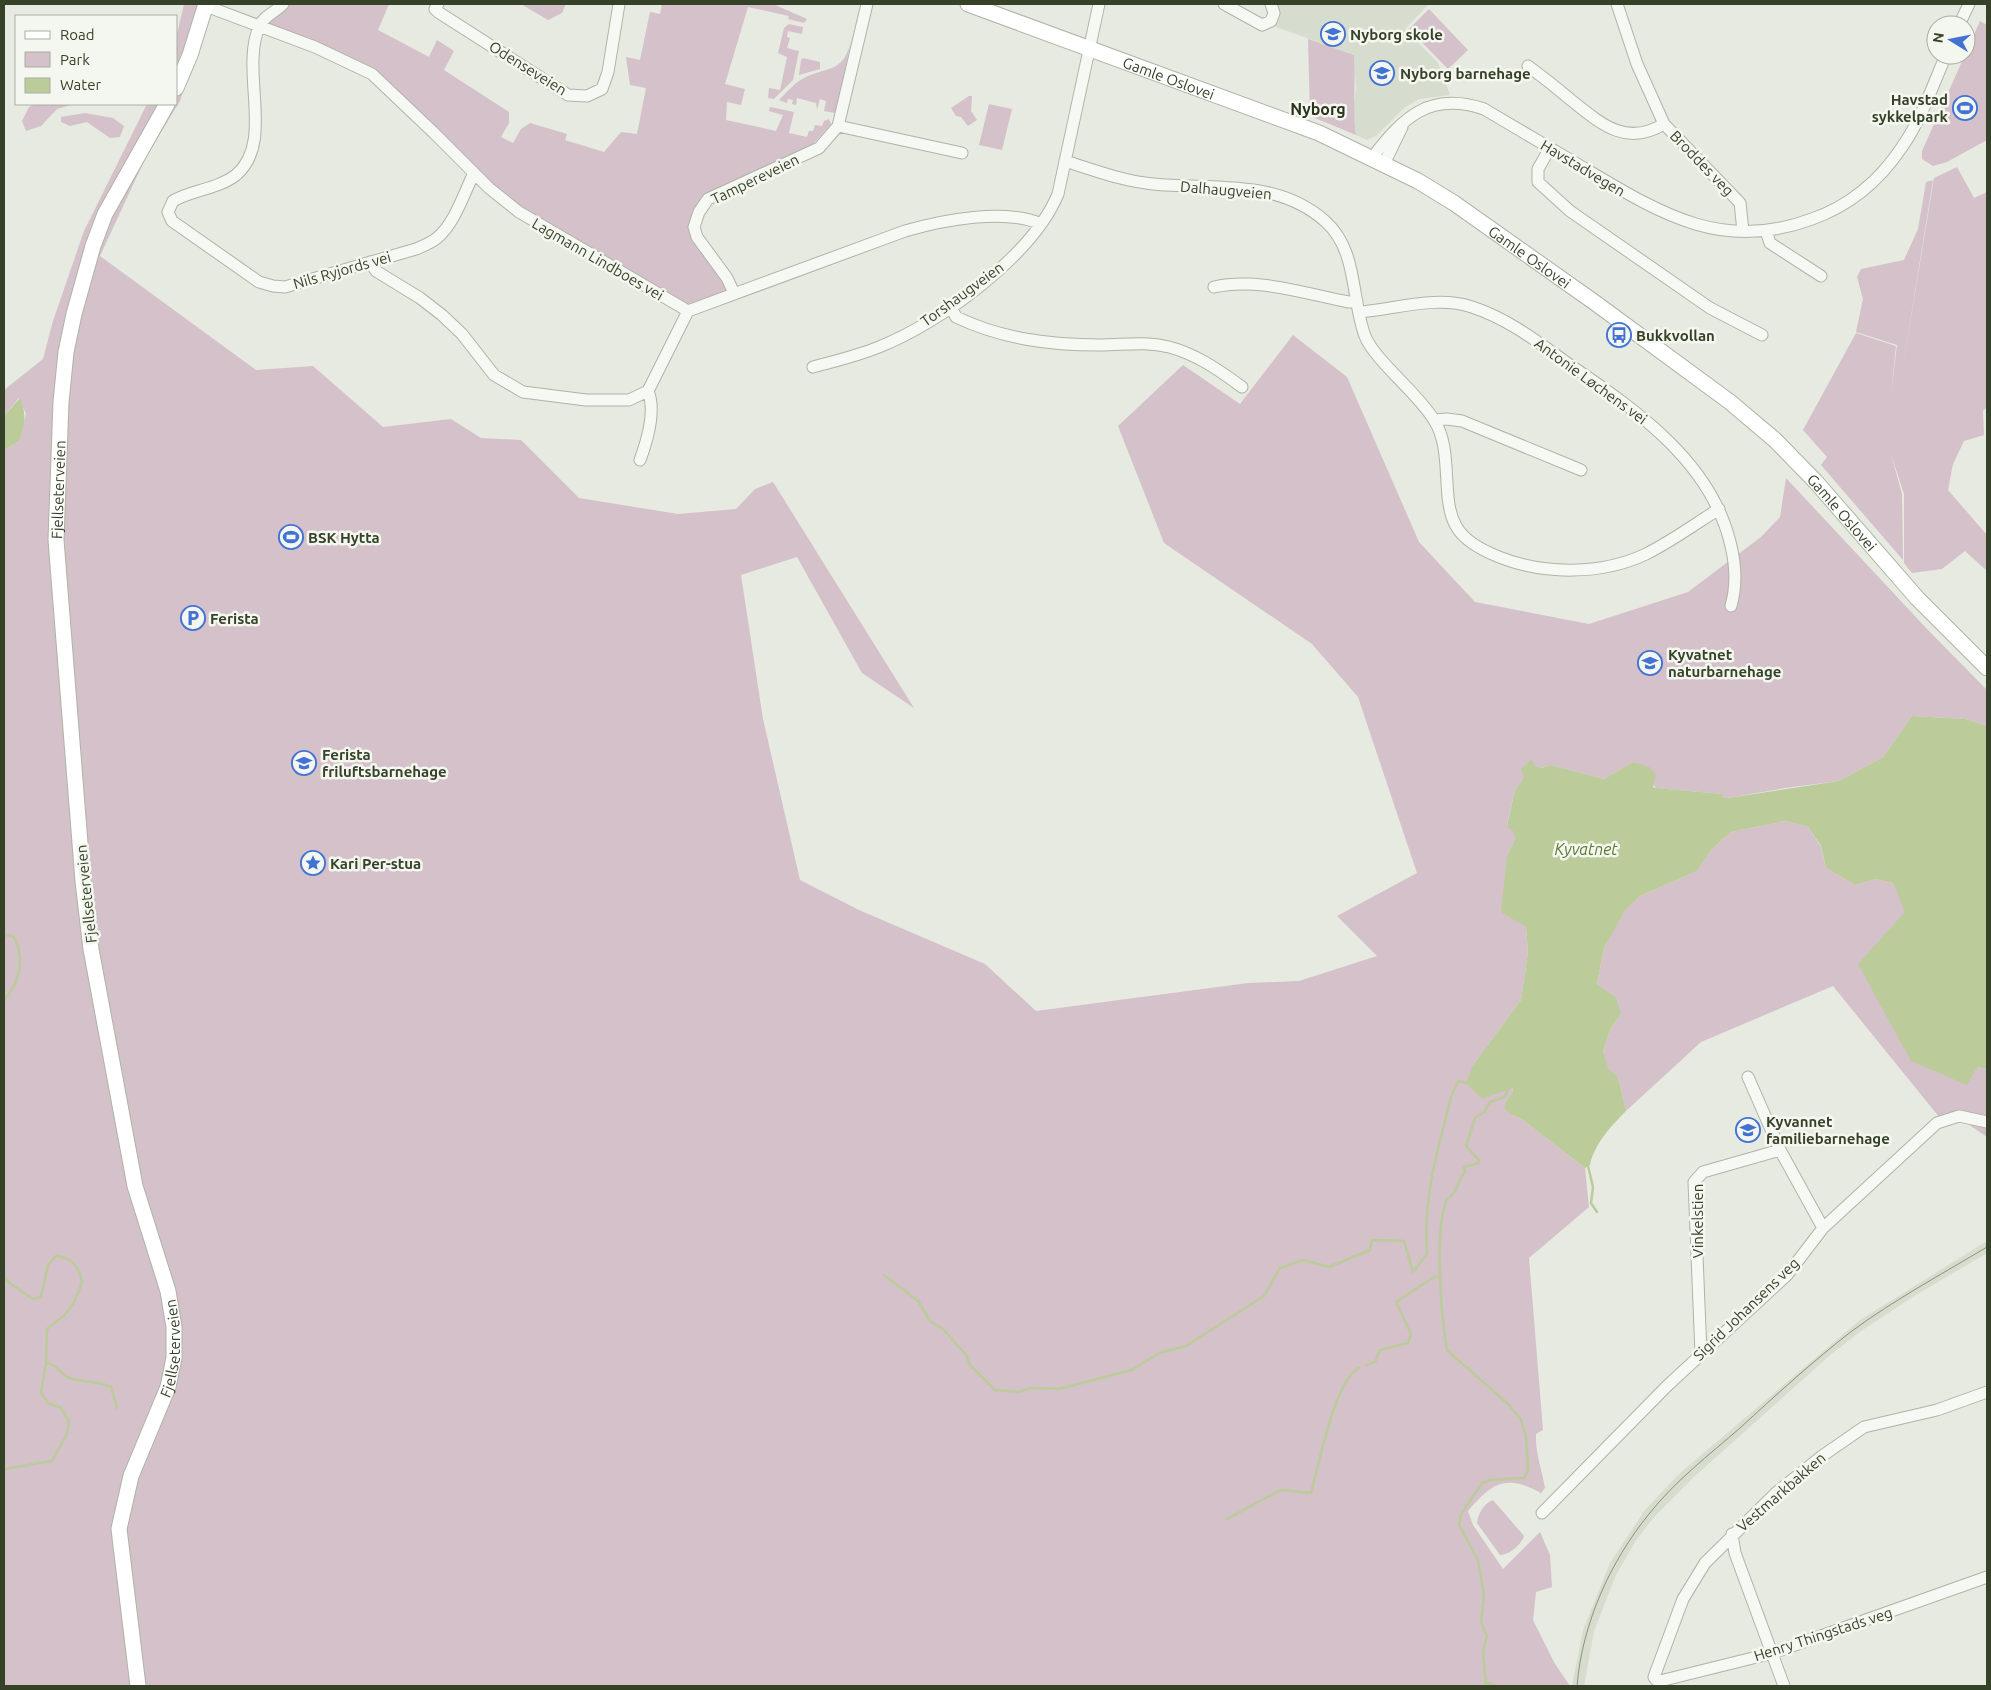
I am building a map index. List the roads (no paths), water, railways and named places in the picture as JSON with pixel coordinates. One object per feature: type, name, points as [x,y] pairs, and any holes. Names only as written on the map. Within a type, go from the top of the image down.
[{"type":"street","points":[[259,27],[262,21],[283,4]]},
{"type":"street","name":"Odenseveien","points":[[437,6],[568,95],[587,96],[602,89],[608,72],[619,4]]},
{"type":"street","name":"Tampereveien","points":[[734,293],[727,278],[697,237],[694,227],[699,212],[708,199],[819,148],[838,126],[867,4]]},
{"type":"street","name":"Gamle Oslovei","points":[[968,4],[1319,133],[1378,161],[1454,203],[1594,302],[1736,407],[1775,440],[1816,482],[1917,598],[1987,668]]},
{"type":"street","name":"Torshaugveien","points":[[813,367],[880,347],[908,333],[951,307],[997,273],[1041,224],[1058,194],[1098,4]]},
{"type":"street","points":[[1225,4],[1231,4]]},
{"type":"street","points":[[1225,4],[1262,25],[1272,21],[1274,13],[1271,4]]},
{"type":"street","name":"Broddes veg","points":[[1617,4],[1637,64],[1664,124],[1740,203],[1743,231]]},
{"type":"street","points":[[178,83],[190,56],[206,5]]},
{"type":"street","name":"Lagmann Lindboes vei","points":[[206,5],[315,47],[349,62],[378,78],[474,173],[518,212],[688,311]]},
{"type":"street","name":"Nils Ryjords vei","points":[[259,27],[252,60],[256,132],[245,165],[227,180],[175,199],[170,203],[168,209],[172,221],[259,282],[285,287],[416,249],[438,238],[448,225],[474,173]]},
{"type":"street","name":"Havstadvegen","points":[[1378,161],[1407,120],[1427,107],[1452,102],[1466,103],[1484,109],[1649,207],[1681,221],[1715,230],[1766,231],[1795,226],[1822,216],[1852,199],[1879,177],[1903,146],[1941,65]]},
{"type":"street","name":"Broddes veg","points":[[1528,66],[1608,129],[1640,134],[1653,131],[1664,124]]},
{"type":"street","name":"Fjellseterveien","points":[[138,1686],[119,1530],[123,1502],[135,1464],[162,1407],[168,1387],[174,1358],[174,1327],[168,1291],[133,1177],[92,949],[83,881],[56,540],[61,402],[66,352],[74,314],[93,246],[105,214],[166,105]]},
{"type":"street","points":[[838,126],[962,153]]},
{"type":"street","points":[[1550,148],[1538,169],[1538,182],[1570,211],[1710,308],[1762,335]]},
{"type":"street","name":"Dalhaugveien","points":[[1065,161],[1135,182],[1269,192],[1305,205],[1328,223],[1339,239],[1353,276],[1362,328],[1368,343],[1435,420],[1442,437],[1450,504],[1455,525],[1462,534],[1491,554],[1509,561],[1546,568],[1571,570],[1620,563],[1644,555],[1719,509]]},
{"type":"street","points":[[370,262],[376,272],[420,298],[442,315],[462,334],[494,375],[523,392],[586,400],[628,400],[648,391],[688,311],[906,231],[939,221],[977,217],[1028,219],[1041,224]]},
{"type":"street","points":[[1766,231],[1770,243],[1821,276]]},
{"type":"street","points":[[1214,287],[1230,283],[1251,284],[1349,302],[1359,306]]},
{"type":"street","name":"Antonie Løchens vei","points":[[1359,306],[1447,303],[1471,307],[1512,325],[1632,408],[1666,439],[1691,467],[1719,509],[1728,534],[1735,565],[1734,595],[1731,606]]},
{"type":"street","points":[[951,307],[956,317],[983,330],[1034,342],[1102,345],[1132,342],[1169,348],[1214,367],[1242,387]]},
{"type":"street","points":[[640,460],[650,416],[651,399],[648,391]]},
{"type":"street","points":[[1435,420],[1462,420],[1581,470]]},
{"type":"street","points":[[1748,1077],[1780,1150],[1823,1228]]},
{"type":"street","name":"Sigrid Johansens veg","points":[[1542,1513],[1701,1354],[1786,1274],[1823,1228],[1937,1123],[1959,1116],[1987,1122]]},
{"type":"street","name":"Vinkelstien","points":[[1701,1354],[1694,1182],[1703,1172],[1780,1150]]},
{"type":"street","name":"Vestmarkbakken","points":[[1656,1680],[1655,1672],[1683,1599],[1705,1563],[1732,1534],[1777,1492],[1822,1456],[1864,1427],[1937,1410],[1987,1392]]},
{"type":"street","points":[[1732,1534],[1736,1552],[1784,1686]]},
{"type":"street","name":"Henry Thingstads veg","points":[[1656,1680],[1772,1653],[1987,1577]]},
{"type":"water","points":[[20,398],[24,410],[24,424],[21,435],[19,441],[4,450],[4,416]]},
{"type":"water","name":"Kyvatnet","points":[[1912,716],[1966,719],[1987,726],[1987,1069],[1977,1067],[1967,1085],[1911,1061],[1858,964],[1905,912],[1893,883],[1876,879],[1855,885],[1826,868],[1821,846],[1808,827],[1786,821],[1731,832],[1712,849],[1697,871],[1640,896],[1626,909],[1604,948],[1597,984],[1616,998],[1621,1014],[1611,1028],[1603,1051],[1608,1068],[1618,1077],[1626,1111],[1599,1142],[1590,1165],[1585,1168],[1520,1118],[1511,1115],[1505,1109],[1505,1103],[1513,1091],[1512,1088],[1482,1099],[1466,1083],[1473,1065],[1521,1000],[1528,952],[1526,927],[1501,912],[1507,855],[1515,839],[1514,832],[1507,826],[1515,790],[1524,778],[1521,769],[1532,759],[1535,766],[1541,768],[1551,765],[1604,779],[1633,762],[1649,767],[1656,774],[1653,787],[1723,794],[1724,798],[1728,798],[1839,781],[1883,757]]},
{"type":"waterway","points":[[4,935],[13,936],[17,944],[20,960],[14,985],[4,1000]]},
{"type":"waterway","points":[[884,1275],[918,1301],[930,1321],[943,1329],[966,1355],[970,1365],[995,1390],[1019,1392],[1031,1388],[1059,1389],[1132,1370],[1159,1353],[1186,1346],[1264,1296],[1280,1268],[1303,1260],[1329,1267],[1370,1250],[1372,1240],[1404,1241],[1413,1272],[1427,1254],[1426,1236],[1430,1188],[1453,1091],[1459,1081],[1466,1083]]},
{"type":"waterway","points":[[1486,1686],[1483,1652],[1487,1636],[1481,1622],[1484,1595],[1478,1560],[1459,1525],[1461,1514],[1482,1483],[1490,1480],[1524,1478],[1528,1470],[1526,1436],[1521,1420],[1508,1404],[1447,1350],[1441,1295],[1440,1251],[1443,1213],[1447,1199],[1451,1196],[1465,1172],[1464,1167],[1478,1163],[1479,1160],[1466,1146],[1475,1118],[1484,1112],[1490,1102],[1504,1097],[1509,1088]]},
{"type":"waterway","points":[[1588,1166],[1593,1187],[1591,1203],[1597,1212]]},
{"type":"waterway","points":[[4,1276],[11,1284],[33,1299],[41,1297],[48,1265],[56,1256],[62,1257],[74,1264],[79,1271],[82,1282],[76,1298],[69,1309],[47,1329],[46,1363],[41,1393],[48,1403],[61,1408],[69,1421],[67,1434],[52,1461],[4,1469]]},
{"type":"waterway","points":[[1366,1365],[1375,1362],[1380,1350],[1408,1343],[1411,1334],[1396,1302],[1434,1277],[1441,1276]]},
{"type":"waterway","points":[[47,1363],[54,1365],[69,1378],[111,1387],[117,1408]]},
{"type":"waterway","points":[[1227,1519],[1280,1490],[1311,1493],[1335,1405],[1350,1375],[1359,1368]]},
{"type":"waterway","points":[[1486,1682],[1495,1686]]},
{"type":"tram line","points":[[1577,1686],[1585,1640],[1600,1595],[1610,1573],[1635,1533],[1670,1490],[1795,1378],[1852,1331],[1901,1298],[1987,1247]]},
{"type":"place","name":"Nyborg skole","points":[[1333,34]]},
{"type":"place","name":"Nyborg barnehage","points":[[1382,73]]},
{"type":"place","name":"Havstad sykkelpark","points":[[1965,108]]},
{"type":"place","name":"Bukkvollan","points":[[1619,335]]},
{"type":"place","name":"BSK Hytta","points":[[291,537]]},
{"type":"place","name":"Ferista","points":[[193,618]]},
{"type":"place","name":"Kyvatnet naturbarnehage","points":[[1650,663]]},
{"type":"place","name":"Ferista friluftsbarnehage","points":[[304,763]]},
{"type":"place","name":"Kari Per-stua","points":[[313,863]]},
{"type":"place","name":"Kyvannet familiebarnehage","points":[[1748,1130]]},
{"type":"district","name":"Nyborg","points":[[1318,109]]}]
